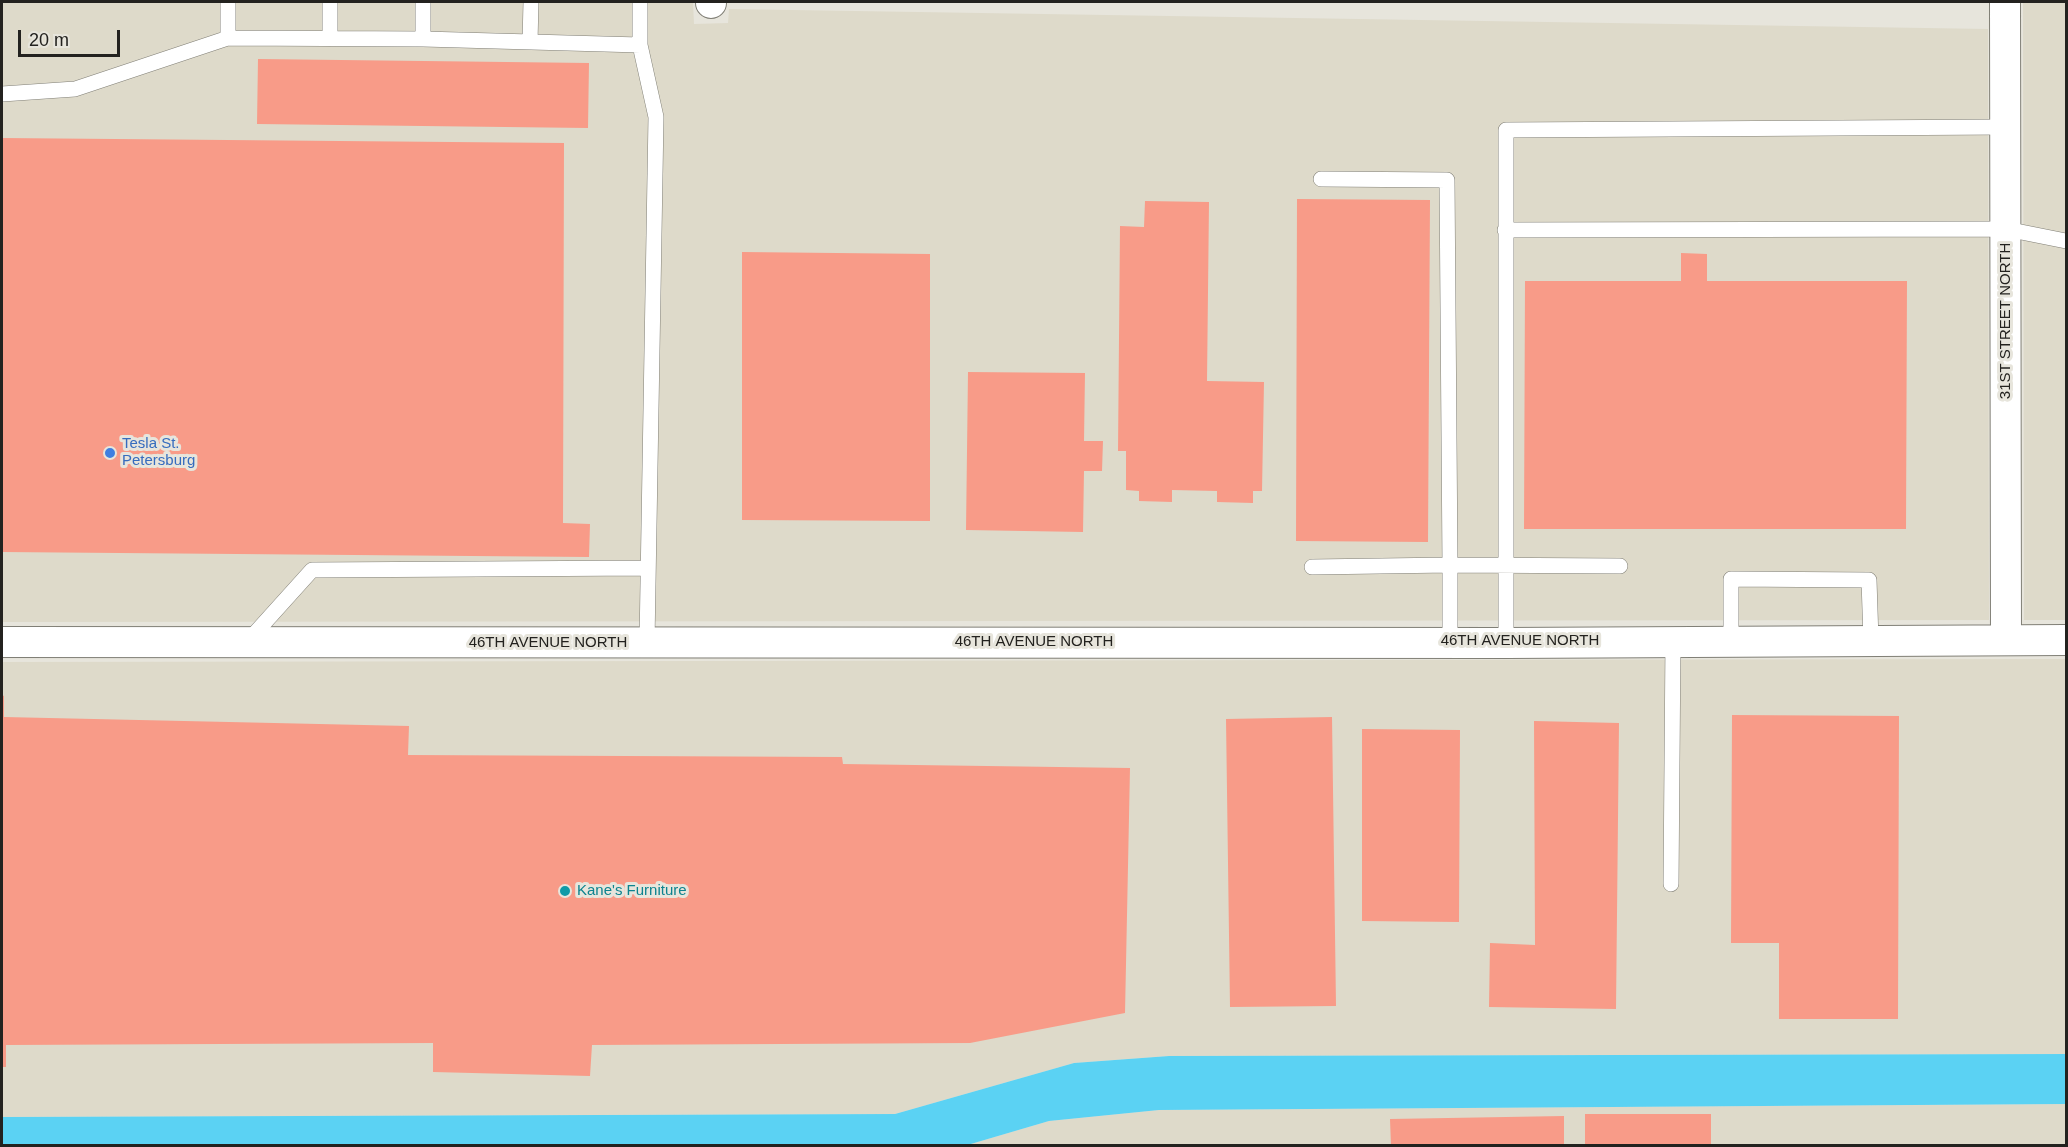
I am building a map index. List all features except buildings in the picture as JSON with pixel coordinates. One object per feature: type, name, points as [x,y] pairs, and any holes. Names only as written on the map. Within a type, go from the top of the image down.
[{"type":"street","name":"31ST STREET NORTH","points":[[2006,2],[2006,640]]},
{"type":"street","name":"46TH AVENUE NORTH","points":[[2,642],[246,644],[1450,641],[1506,643],[2067,640]]},
{"type":"lane","points":[[228,2],[228,38]]},
{"type":"lane","points":[[330,2],[330,38]]},
{"type":"lane","points":[[423,2],[423,39]]},
{"type":"lane","points":[[530,42],[531,2]]},
{"type":"lane","points":[[640,2],[640,45],[656,117],[647,642]]},
{"type":"lane","points":[[2,94],[75,89],[228,38],[423,39],[640,45]]},
{"type":"lane","points":[[1506,643],[1506,130],[2006,127]]},
{"type":"lane","points":[[1320,179],[1447,180],[1450,641]]},
{"type":"lane","points":[[1505,230],[2006,228],[2067,241]]},
{"type":"lane","points":[[1312,567],[1620,566]]},
{"type":"lane","points":[[246,644],[312,570],[648,568]]},
{"type":"lane","points":[[1731,641],[1731,579],[1869,580],[1870,640]]},
{"type":"lane","points":[[1671,884],[1673,641]]},
{"type":"shaded area","points":[[2,2],[693,2],[694,24],[728,23],[729,9],[1988,29],[1989,620],[2,622]]},
{"type":"shaded area","points":[[2023,2],[2066,2],[2066,620],[2024,620]]},
{"type":"shaded area","points":[[2066,659],[2066,1054],[1169,1056],[1074,1063],[895,1114],[2,1117],[2,662]]},
{"type":"shaded area","points":[[2066,1104],[2066,1146],[964,1146],[1049,1121],[1159,1110]]},
{"type":"water","points":[[2066,1054],[2066,1104],[1159,1110],[1049,1121],[964,1146],[2,1145],[2,1117],[895,1114],[1074,1063],[1169,1056]]},
{"type":"place","name":"Tesla St. Petersburg","points":[[110,453]]},
{"type":"place","name":"Kane's Furniture","points":[[565,891]]}]
